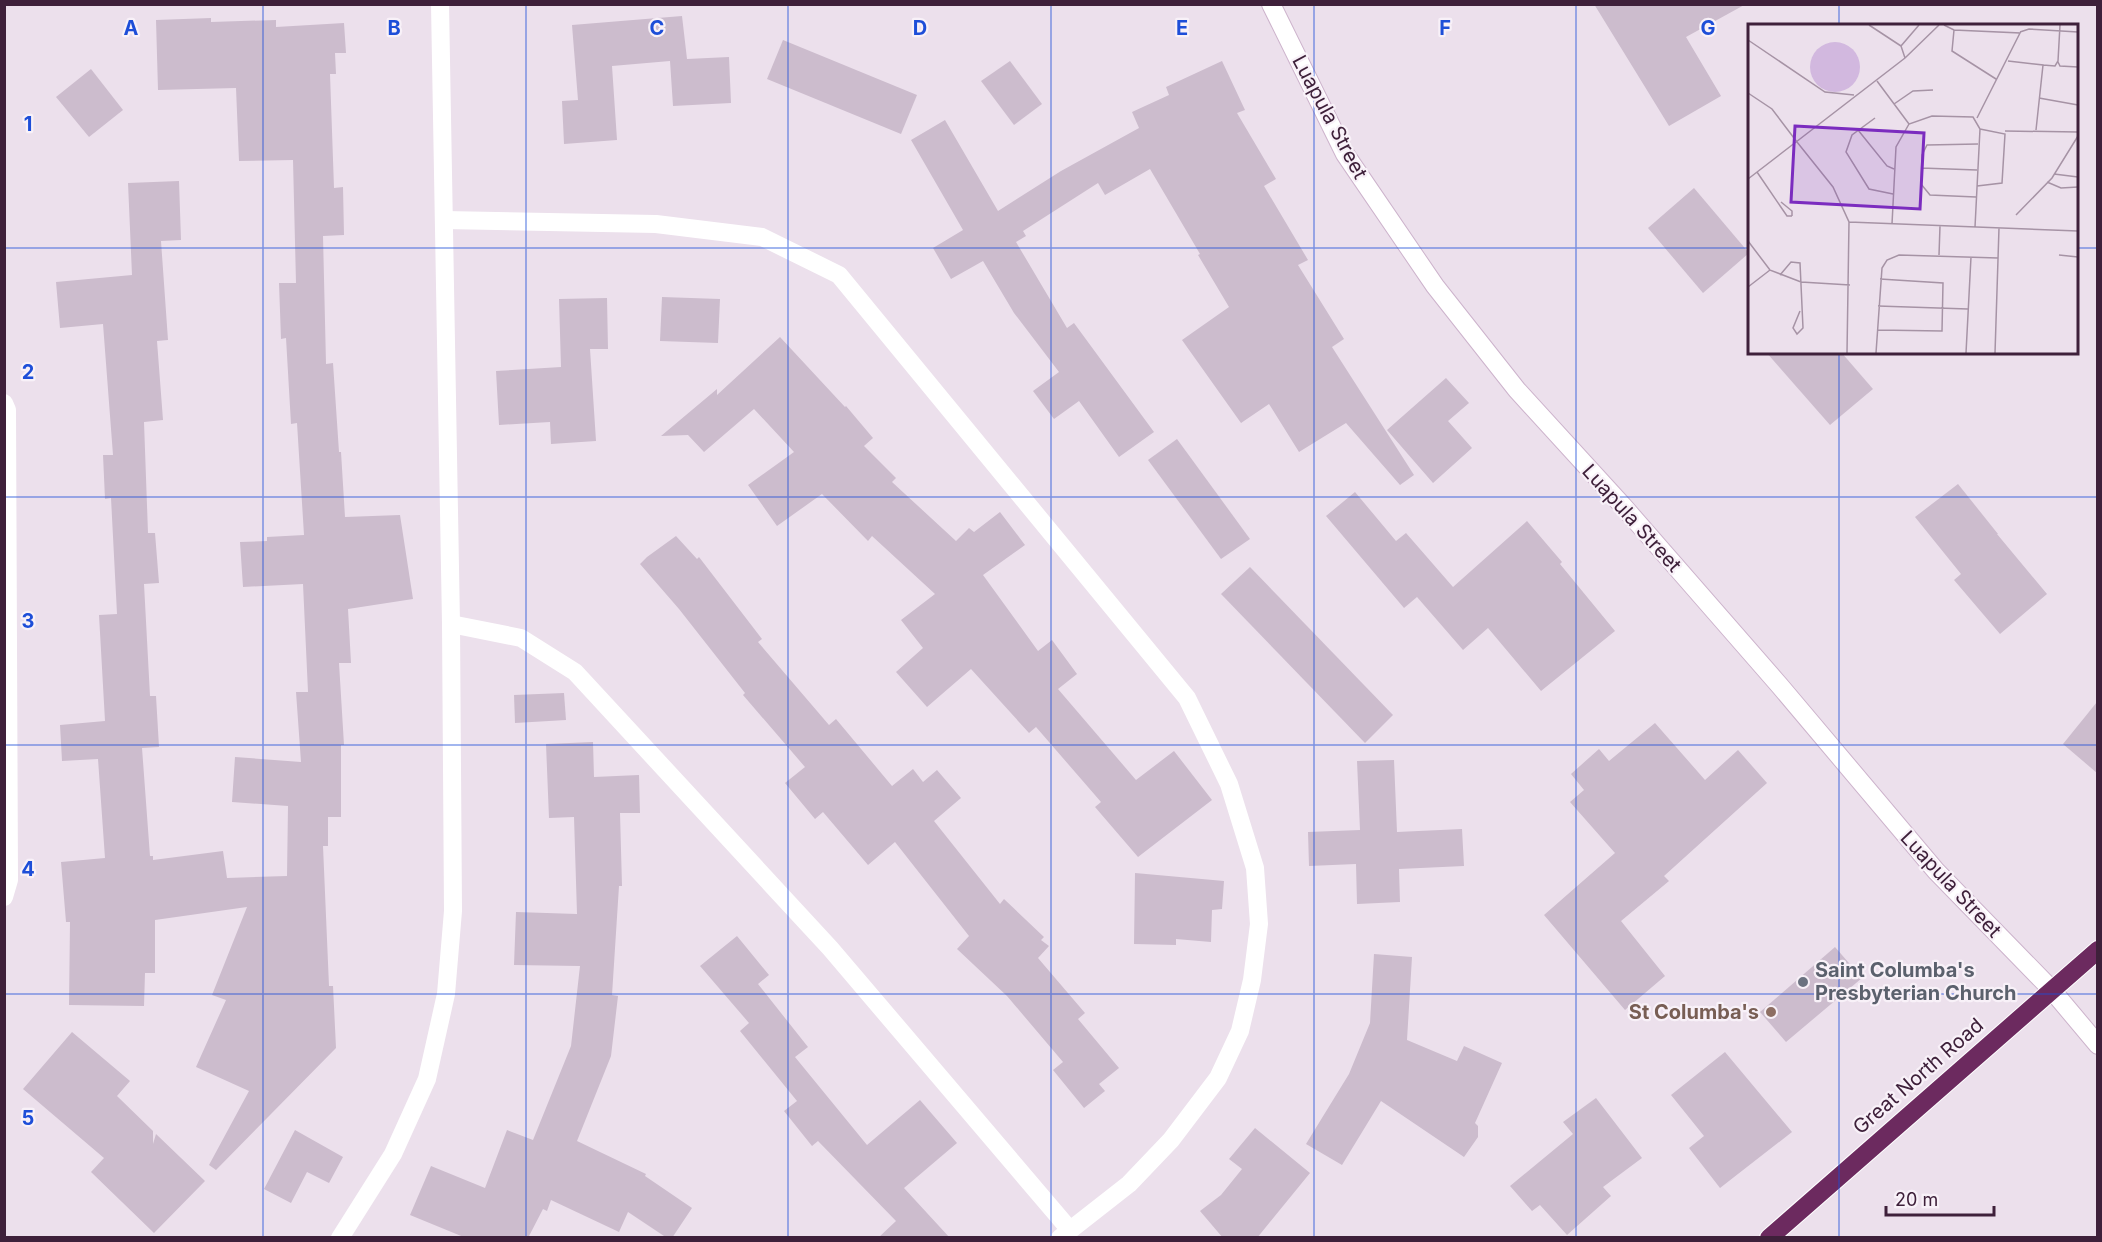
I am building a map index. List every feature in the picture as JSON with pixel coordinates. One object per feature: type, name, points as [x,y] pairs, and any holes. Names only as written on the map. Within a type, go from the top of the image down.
[{"type":"highway","name":"Great North Road","points":[[1769,1238],[2097,950]]},
{"type":"street","points":[[340,1238],[393,1154],[427,1079],[446,994],[453,911],[451,624],[440,4]]},
{"type":"street","name":"Luapula Street","points":[[1271,4],[1345,154],[1435,286],[1517,390],[1623,506],[1780,686],[1936,871],[2051,989],[2097,1045]]},
{"type":"street","points":[[444,220],[656,224],[762,237],[838,275],[1187,698],[1229,784],[1255,868],[1259,924],[1252,980],[1239,1030],[1218,1078],[1172,1140],[1129,1184],[1065,1234],[830,948],[575,672],[521,638],[451,624]]},
{"type":"street","points":[[4,404],[7,410],[9,880],[4,897]]},
{"type":"building","points":[[1594,4],[1746,4],[1686,37],[1721,96],[1669,126]]},
{"type":"building","points":[[682,16],[687,59],[729,57],[731,103],[673,106],[670,61],[612,66],[617,140],[564,144],[562,101],[578,100],[572,25]]},
{"type":"building","points":[[211,18],[211,22],[276,20],[276,27],[344,23],[346,53],[335,53],[336,74],[330,74],[334,188],[343,187],[344,235],[323,236],[326,364],[333,363],[345,517],[400,515],[413,599],[348,609],[351,663],[339,663],[344,745],[341,745],[341,817],[328,817],[328,846],[323,846],[329,986],[333,986],[336,1048],[216,1170],[209,1165],[249,1091],[196,1067],[226,1000],[212,995],[247,907],[155,920],[155,973],[145,973],[144,1006],[69,1005],[70,922],[66,922],[61,862],[105,858],[98,759],[62,761],[60,725],[105,721],[99,615],[117,614],[111,498],[105,499],[103,455],[113,455],[103,324],[60,328],[56,282],[132,275],[128,183],[179,181],[181,240],[161,241],[168,340],[157,341],[163,420],[144,422],[148,533],[155,533],[159,583],[144,584],[150,696],[156,696],[159,747],[142,748],[150,856],[153,856],[153,860],[223,851],[227,878],[287,876],[288,806],[232,802],[235,757],[301,762],[296,692],[308,692],[303,584],[243,587],[240,542],[267,541],[267,537],[304,535],[297,423],[291,424],[286,338],[281,339],[279,283],[296,283],[293,160],[239,161],[236,88],[158,90],[156,20]]},
{"type":"building","points":[[783,40],[917,95],[901,134],[767,79]]},
{"type":"building","points":[[1010,61],[1042,104],[1014,125],[981,81]]},
{"type":"building","points":[[1222,61],[1245,110],[1237,113],[1276,179],[1264,186],[1308,260],[1298,265],[1344,339],[1332,347],[1414,475],[1400,485],[1346,423],[1299,452],[1269,404],[1241,423],[1182,340],[1229,307],[1150,169],[1105,195],[1098,183],[1023,231],[1026,236],[1016,242],[1067,328],[1074,323],[1154,432],[1119,457],[1079,401],[1054,419],[1033,391],[1059,372],[1014,313],[983,261],[951,279],[933,248],[963,230],[911,140],[945,120],[998,211],[1061,171],[1139,128],[1132,112],[1169,95],[1166,87]]},
{"type":"building","points":[[91,69],[123,110],[89,137],[56,97]]},
{"type":"building","points":[[1694,188],[1748,254],[1703,293],[1648,228]]},
{"type":"building","points":[[662,297],[720,299],[718,343],[660,341]]},
{"type":"building","points":[[607,298],[608,349],[590,349],[596,441],[551,444],[550,422],[499,425],[496,371],[561,367],[559,299]]},
{"type":"building","points":[[780,337],[846,406],[873,438],[864,446],[896,478],[892,482],[956,541],[969,528],[974,532],[1000,512],[1025,545],[983,575],[1038,651],[1052,640],[1077,674],[1058,689],[1136,780],[1174,751],[1212,800],[1138,857],[1095,807],[1101,802],[1036,727],[1029,733],[971,669],[927,707],[896,672],[923,648],[901,620],[935,594],[872,536],[868,541],[822,494],[777,526],[748,485],[794,452],[754,409],[704,452],[688,435],[661,436],[717,389],[717,395]]},
{"type":"building","points":[[1768,354],[1843,354],[1873,389],[1830,425]]},
{"type":"building","points":[[1446,378],[1469,403],[1448,421],[1472,448],[1433,483],[1387,430]]},
{"type":"building","points":[[1177,439],[1250,539],[1221,559],[1148,460]]},
{"type":"building","points":[[1958,484],[2047,594],[2000,634],[1954,580],[1961,574],[1915,517]]},
{"type":"building","points":[[1355,492],[1396,541],[1406,533],[1453,587],[1527,521],[1615,631],[1541,691],[1488,628],[1463,650],[1417,597],[1404,608],[1326,516]]},
{"type":"building","points":[[676,536],[697,559],[699,557],[762,639],[758,642],[829,725],[836,719],[892,786],[913,769],[923,782],[937,770],[961,798],[934,821],[1000,904],[1004,899],[1044,937],[1041,940],[1049,946],[1038,958],[1085,1013],[1078,1019],[1119,1068],[1099,1084],[1105,1091],[1084,1108],[1053,1070],[1063,1062],[1007,996],[957,949],[969,936],[895,842],[868,865],[823,812],[815,819],[785,783],[805,767],[743,695],[745,693],[679,609],[640,564]]},
{"type":"building","points":[[1250,567],[1393,715],[1365,743],[1221,594]]},
{"type":"building","points":[[564,693],[566,720],[515,723],[514,695]]},
{"type":"building","points":[[2097,702],[2097,773],[2063,744]]},
{"type":"building","points":[[1655,723],[1705,780],[1738,750],[1767,783],[1664,876],[1669,881],[1621,921],[1665,976],[1625,1010],[1544,915],[1615,853],[1570,802],[1584,790],[1571,774],[1599,749],[1609,761]]},
{"type":"building","points":[[593,742],[594,777],[639,775],[640,813],[620,813],[622,886],[619,886],[612,995],[618,996],[611,1056],[577,1141],[646,1174],[645,1176],[692,1208],[672,1238],[667,1238],[628,1212],[619,1232],[551,1200],[547,1211],[543,1209],[528,1238],[466,1238],[410,1215],[431,1166],[485,1188],[507,1130],[533,1140],[571,1046],[580,966],[514,965],[516,912],[577,914],[574,817],[549,818],[546,744]]},
{"type":"building","points":[[1394,760],[1397,832],[1462,829],[1464,866],[1399,869],[1400,902],[1357,904],[1356,864],[1309,866],[1308,832],[1360,830],[1357,761]]},
{"type":"building","points":[[1135,873],[1224,881],[1222,909],[1212,910],[1211,942],[1176,939],[1176,945],[1134,944]]},
{"type":"building","points":[[737,936],[769,975],[758,984],[808,1047],[795,1057],[867,1145],[920,1100],[957,1143],[904,1188],[950,1238],[878,1238],[896,1221],[818,1141],[812,1146],[784,1111],[797,1101],[740,1031],[749,1023],[700,966]]},
{"type":"building","points":[[1835,947],[1862,978],[1786,1042],[1760,1012]]},
{"type":"building","points":[[1374,954],[1412,957],[1407,1040],[1457,1061],[1464,1046],[1502,1063],[1475,1123],[1478,1126],[1478,1137],[1464,1157],[1381,1101],[1342,1165],[1306,1144],[1349,1074],[1370,1023]]},
{"type":"building","points":[[72,1032],[130,1081],[117,1096],[153,1131],[153,1144],[156,1134],[205,1181],[154,1233],[91,1172],[104,1158],[23,1089]]},
{"type":"building","points":[[1725,1052],[1792,1132],[1720,1188],[1689,1148],[1704,1136],[1671,1095]]},
{"type":"building","points":[[1596,1098],[1642,1158],[1603,1187],[1611,1196],[1567,1235],[1540,1205],[1532,1211],[1510,1186],[1573,1134],[1563,1122]]},
{"type":"building","points":[[1255,1128],[1310,1173],[1257,1238],[1223,1238],[1200,1211],[1221,1195],[1242,1169],[1229,1159]]},
{"type":"building","points":[[295,1130],[343,1157],[329,1183],[307,1172],[291,1203],[264,1189]]},
{"type":"place","name":"Saint Columba's Presbyterian Church","points":[[1803,982]]},
{"type":"place","name":"St Columba's","points":[[1771,1012]]}]
